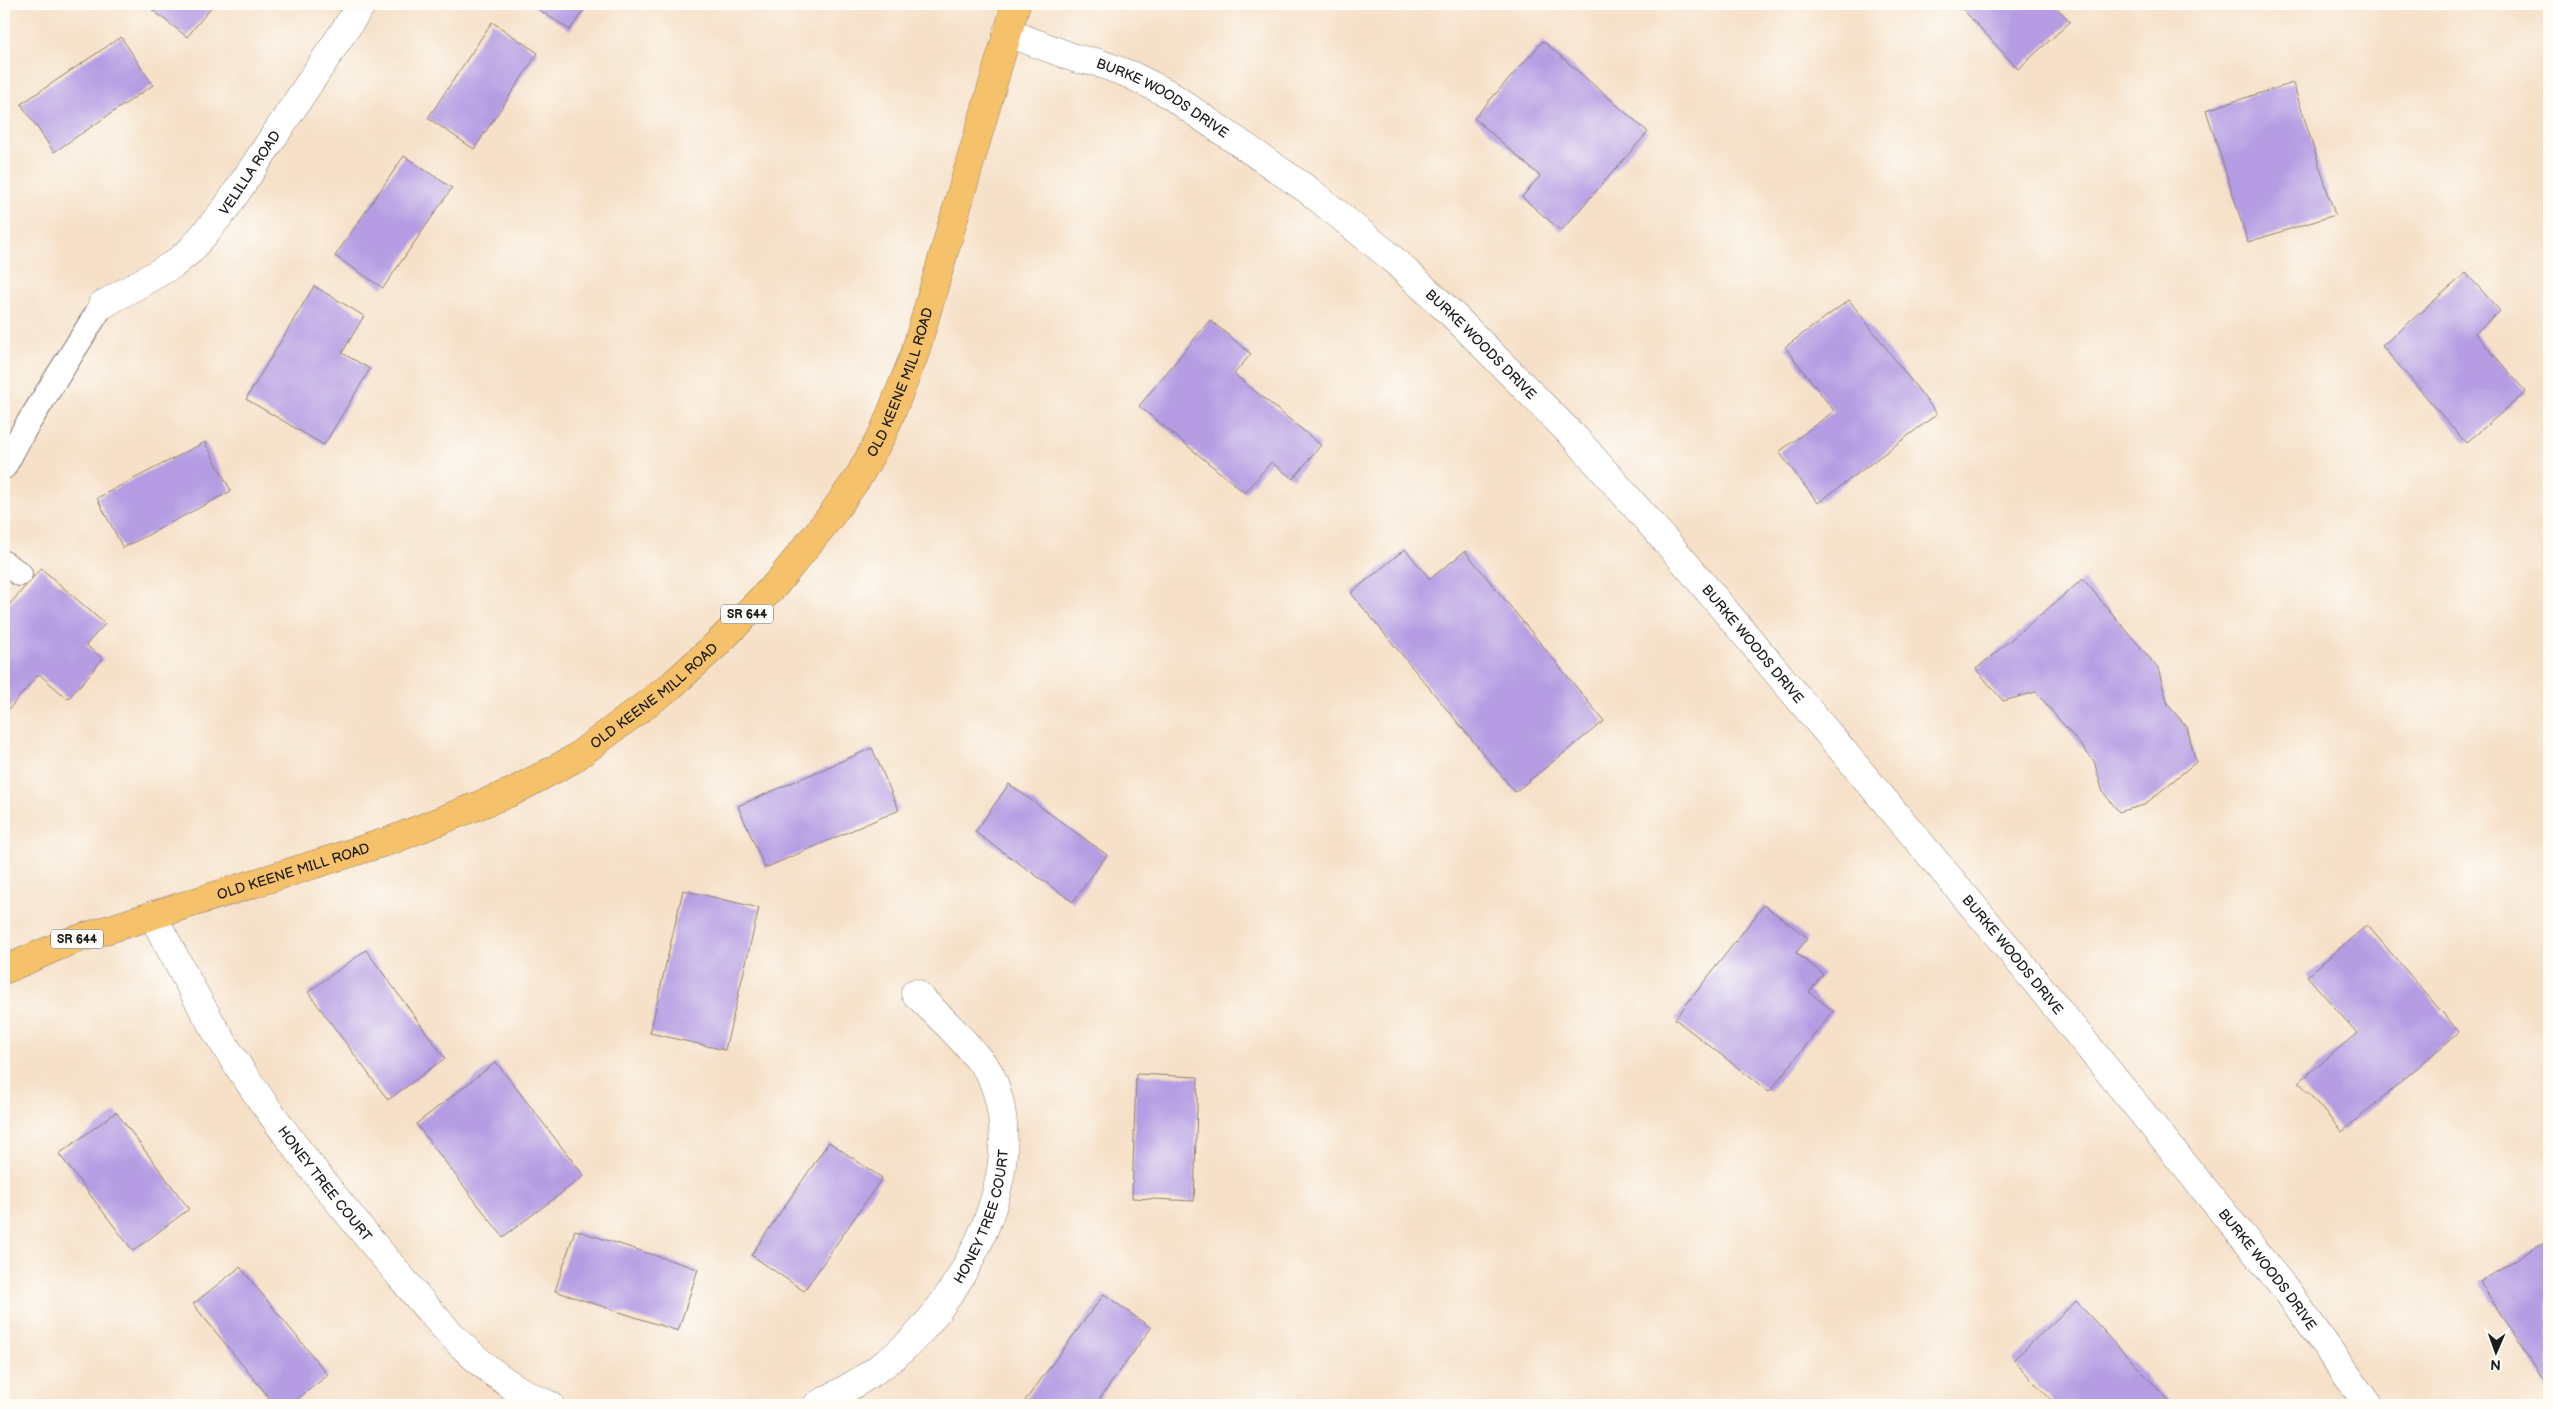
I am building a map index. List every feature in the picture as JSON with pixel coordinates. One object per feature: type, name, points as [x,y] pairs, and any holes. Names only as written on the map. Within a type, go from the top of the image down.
[{"type":"main road","name":"OLD KEENE MILL ROAD","points":[[4,970],[68,942],[392,840],[512,792],[572,760],[672,685],[777,583],[854,483],[883,432],[914,356],[1016,4]]},
{"type":"street","name":"VELILLA ROAD","points":[[102,305],[174,264],[197,243],[226,208],[362,4]]},
{"type":"street","name":"BURKE WOODS DRIVE","points":[[1007,32],[1077,59],[1096,62],[1167,93],[1308,190],[1387,254],[1508,370],[1577,440],[1686,564],[2004,943],[2287,1291],[2368,1405]]},
{"type":"street","name":"HONEY TREE COURT","points":[[152,915],[214,1028],[263,1101],[343,1208],[451,1336],[491,1371],[537,1400],[550,1405]]},
{"type":"street","name":"HONEY TREE COURT","points":[[817,1405],[864,1380],[918,1334],[961,1278],[985,1230],[999,1178],[1003,1144],[1001,1101],[990,1074],[956,1032],[915,993]]},
{"type":"lane","points":[[4,467],[24,430],[102,305]]},
{"type":"building","points":[[145,4],[214,4],[187,37]]},
{"type":"building","points":[[530,4],[588,4],[570,30]]},
{"type":"building","points":[[1958,4],[2053,4],[2070,22],[2018,69]]},
{"type":"building","points":[[492,22],[538,53],[474,149],[428,118]]},
{"type":"building","points":[[121,37],[153,85],[54,152],[21,104]]},
{"type":"building","points":[[1543,41],[1648,132],[1561,231],[1522,197],[1540,176],[1474,118]]},
{"type":"building","points":[[2293,83],[2335,215],[2248,242],[2206,110]]},
{"type":"building","points":[[404,156],[452,188],[383,288],[335,256]]},
{"type":"building","points":[[2466,273],[2500,311],[2475,333],[2526,392],[2466,443],[2382,346]]},
{"type":"building","points":[[314,286],[364,316],[342,353],[370,369],[324,445],[246,399]]},
{"type":"building","points":[[1849,300],[1937,414],[1818,503],[1779,452],[1834,411],[1785,347]]},
{"type":"building","points":[[1210,320],[1251,354],[1234,374],[1321,445],[1293,479],[1271,462],[1245,493],[1139,406]]},
{"type":"building","points":[[205,442],[231,491],[123,548],[97,498]]},
{"type":"building","points":[[1405,549],[1430,579],[1465,551],[1604,721],[1515,792],[1351,593]]},
{"type":"building","points":[[41,568],[105,624],[86,645],[103,659],[68,699],[39,674],[9,709],[4,705],[4,611]]},
{"type":"building","points":[[2083,579],[2158,668],[2168,705],[2187,727],[2196,762],[2144,805],[2119,812],[2103,792],[2094,761],[2036,692],[2003,701],[1976,669]]},
{"type":"building","points":[[872,748],[899,810],[765,868],[738,806]]},
{"type":"building","points":[[1009,784],[1107,855],[1073,902],[975,832]]},
{"type":"building","points":[[683,890],[759,908],[725,1050],[650,1033]]},
{"type":"building","points":[[1764,905],[1808,938],[1796,953],[1823,974],[1809,992],[1833,1011],[1769,1092],[1675,1019]]},
{"type":"building","points":[[2367,925],[2459,1032],[2342,1132],[2299,1082],[2357,1033],[2307,976]]},
{"type":"building","points":[[366,950],[445,1058],[388,1100],[308,992]]},
{"type":"building","points":[[496,1062],[584,1176],[503,1237],[416,1124]]},
{"type":"building","points":[[1136,1074],[1198,1077],[1194,1201],[1132,1198]]},
{"type":"building","points":[[116,1112],[189,1209],[133,1251],[59,1154]]},
{"type":"building","points":[[829,1142],[882,1178],[804,1291],[751,1255]]},
{"type":"building","points":[[575,1230],[698,1269],[678,1331],[555,1291]]},
{"type":"building","points":[[2549,1239],[2549,1389],[2480,1282]]},
{"type":"building","points":[[240,1267],[328,1375],[290,1405],[275,1405],[193,1304]]},
{"type":"building","points":[[1104,1294],[1151,1328],[1095,1405],[1022,1405]]},
{"type":"building","points":[[2076,1301],[2173,1405],[2056,1405],[2013,1360]]}]
